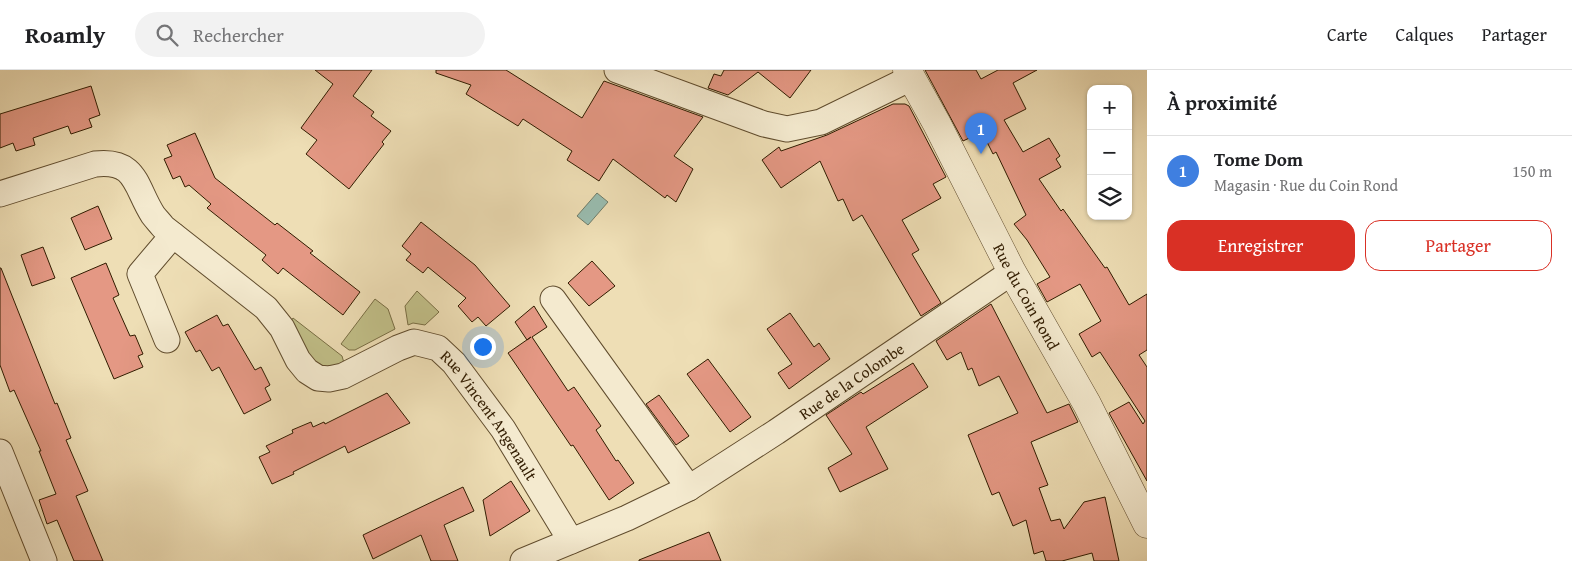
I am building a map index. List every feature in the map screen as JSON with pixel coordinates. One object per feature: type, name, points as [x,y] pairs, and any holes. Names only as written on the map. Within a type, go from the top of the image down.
[{"type":"street","points":[[617,70],[764,124],[787,128],[820,122],[909,74]]},
{"type":"street","name":"Rue du Coin Rond","points":[[909,74],[937,124],[1012,272],[1087,404],[1147,524]]},
{"type":"street","name":"Rue Vincent Angenault","points":[[0,194],[95,164],[107,162],[123,167],[132,174],[153,215],[163,227],[266,308],[282,328],[298,360],[306,371],[318,378],[329,379],[343,376],[414,342],[438,348],[454,363],[503,429],[572,541]]},
{"type":"street","points":[[167,340],[140,274],[173,235]]},
{"type":"street","name":"Rue de la Colombe","points":[[529,560],[627,518],[690,488],[1012,272]]},
{"type":"street","points":[[554,299],[690,488]]},
{"type":"street","points":[[0,452],[44,561]]},
{"type":"shaded area","points":[[597,193],[608,202],[588,225],[577,216]]},
{"type":"shaded area","points":[[417,291],[439,312],[425,325],[413,323],[408,325],[405,306]]},
{"type":"shaded area","points":[[375,299],[388,309],[395,329],[355,350],[349,350],[341,344]]},
{"type":"shaded area","points":[[293,318],[342,356],[344,363],[325,367],[314,363],[290,322]]},
{"type":"building","points":[[315,70],[372,70],[353,96],[374,112],[371,116],[391,131],[382,142],[384,144],[349,189],[306,154],[317,140],[301,128],[333,84]]},
{"type":"building","points":[[436,70],[506,70],[582,118],[604,81],[703,117],[674,156],[693,169],[676,202],[667,195],[665,198],[613,159],[599,181],[567,160],[572,151],[523,119],[518,126],[466,94],[471,85],[436,73]]},
{"type":"building","points":[[724,70],[811,70],[790,98],[758,72],[728,95],[708,88],[714,74],[721,76]]},
{"type":"building","points":[[925,70],[976,70],[981,79],[998,70],[1037,70],[1013,83],[1026,109],[1004,120],[1023,152],[1049,138],[1060,156],[1056,159],[1061,167],[1039,179],[1105,268],[1107,267],[1129,305],[1147,294],[1147,350],[1139,355],[1147,367],[1147,481],[1109,413],[1129,402],[1143,424],[1145,421],[1100,352],[1092,357],[1079,334],[1101,321],[1080,284],[1047,302],[1037,284],[1050,277],[1027,240],[1014,224],[1026,215],[996,152],[993,154],[982,132],[963,141]]},
{"type":"building","points":[[91,86],[100,115],[89,119],[92,127],[71,134],[68,126],[33,138],[35,145],[16,151],[13,143],[0,148],[0,114]]},
{"type":"building","points":[[893,104],[909,106],[946,177],[933,184],[941,198],[902,220],[919,250],[912,254],[941,303],[921,316],[862,215],[853,221],[843,199],[838,201],[820,161],[781,188],[762,160],[779,147],[781,151],[827,135]]},
{"type":"building","points":[[195,133],[215,178],[275,225],[277,223],[313,251],[310,253],[360,292],[343,315],[283,268],[278,274],[262,260],[266,255],[207,208],[211,204],[189,185],[185,187],[180,176],[173,179],[164,159],[172,156],[167,145]]},
{"type":"building","points":[[98,206],[112,239],[85,250],[71,218]]},
{"type":"building","points":[[421,222],[475,265],[510,306],[486,326],[478,317],[472,322],[458,306],[466,298],[428,267],[423,273],[406,260],[411,254],[402,246]]},
{"type":"building","points":[[43,247],[55,278],[32,286],[21,255]]},
{"type":"building","points":[[592,261],[615,286],[589,306],[568,283]]},
{"type":"building","points":[[106,263],[119,295],[113,298],[130,336],[135,335],[143,354],[138,356],[143,367],[114,379],[71,278]]},
{"type":"building","points":[[0,268],[55,404],[57,403],[71,438],[66,440],[88,491],[76,496],[103,561],[74,561],[57,520],[47,524],[39,500],[56,494],[39,451],[41,451],[14,390],[10,392],[0,365]]},
{"type":"building","points":[[991,304],[1047,413],[1069,404],[1078,422],[1031,442],[1048,485],[1039,488],[1051,521],[1060,519],[1064,529],[1084,502],[1105,497],[1119,561],[1094,561],[1092,553],[1062,561],[1046,561],[1043,551],[1034,554],[1026,520],[1013,526],[999,492],[992,495],[968,435],[1018,413],[999,376],[979,386],[972,368],[968,370],[961,352],[947,360],[936,341]]},
{"type":"building","points":[[534,306],[547,327],[532,337],[568,391],[574,387],[601,426],[596,430],[616,461],[618,460],[634,483],[609,500],[508,353],[527,340],[515,322]]},
{"type":"building","points":[[790,313],[814,347],[819,343],[830,359],[789,389],[778,373],[792,364],[767,329]]},
{"type":"building","points":[[217,315],[223,326],[228,324],[255,370],[261,367],[270,385],[265,388],[271,400],[244,414],[219,367],[212,371],[200,350],[196,352],[185,332]]},
{"type":"building","points":[[708,359],[751,417],[730,432],[687,374]]},
{"type":"building","points":[[913,363],[928,387],[866,427],[888,469],[840,492],[828,468],[852,454],[826,415],[861,392],[863,394]]},
{"type":"building","points":[[387,393],[410,423],[348,453],[345,446],[272,484],[259,457],[270,452],[266,446],[293,433],[292,430],[311,422],[313,427],[324,422],[325,424]]},
{"type":"building","points":[[659,395],[689,436],[676,445],[646,404]]},
{"type":"building","points":[[511,481],[530,511],[490,536],[483,500]]},
{"type":"building","points":[[463,487],[474,511],[444,525],[458,561],[431,561],[421,535],[373,559],[363,535]]},
{"type":"building","points":[[709,532],[721,561],[639,561],[639,560]]},
{"type":"place","name":"Tome Dom","points":[[981,154]]}]
